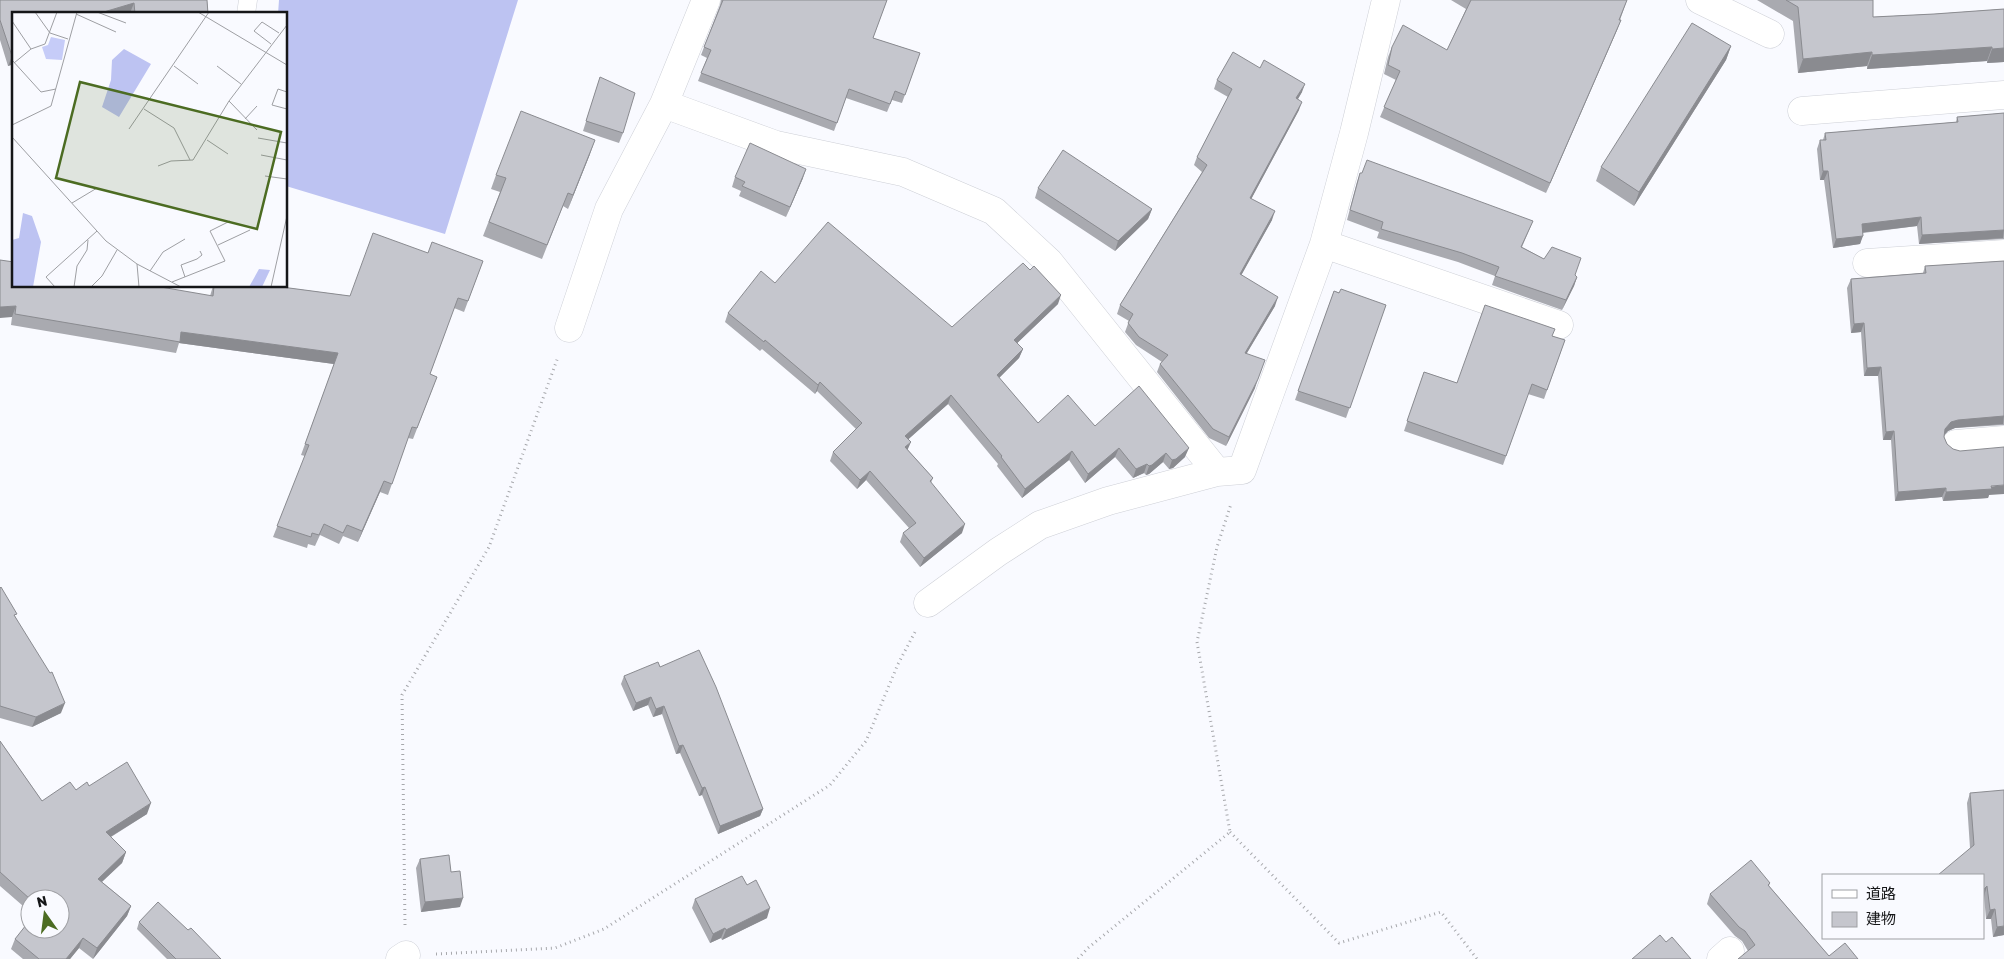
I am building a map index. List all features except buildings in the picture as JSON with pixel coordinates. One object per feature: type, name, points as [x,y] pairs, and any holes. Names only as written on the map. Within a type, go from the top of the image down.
[{"type":"street","points":[[569,328],[609,209],[664,104],[706,0]]},
{"type":"street","points":[[1230,471],[1324,244],[1354,133],[1386,0]]},
{"type":"street","points":[[1700,0],[1770,34]]},
{"type":"street","points":[[1802,111],[2004,95]]},
{"type":"street","points":[[664,104],[776,145],[903,172],[994,211],[1050,262],[1230,471]]},
{"type":"street","points":[[1324,244],[1559,325]]},
{"type":"street","points":[[1867,263],[2004,254]]},
{"type":"street","points":[[1956,444],[2004,440]]},
{"type":"street","points":[[928,603],[998,552],[1040,525],[1108,500],[1230,471]]},
{"type":"path","points":[[569,328],[489,547],[402,695],[403,957],[555,948],[604,929],[830,785],[866,741],[898,664],[928,603]]},
{"type":"path","points":[[1230,471],[1217,547],[1197,642],[1230,832],[1339,944],[1441,912],[1477,959]]},
{"type":"path","points":[[1078,959],[1088,948],[1230,832]]},
{"type":"shaded area","points":[[279,0],[518,0],[445,234],[288,187],[288,12],[278,12]]}]
